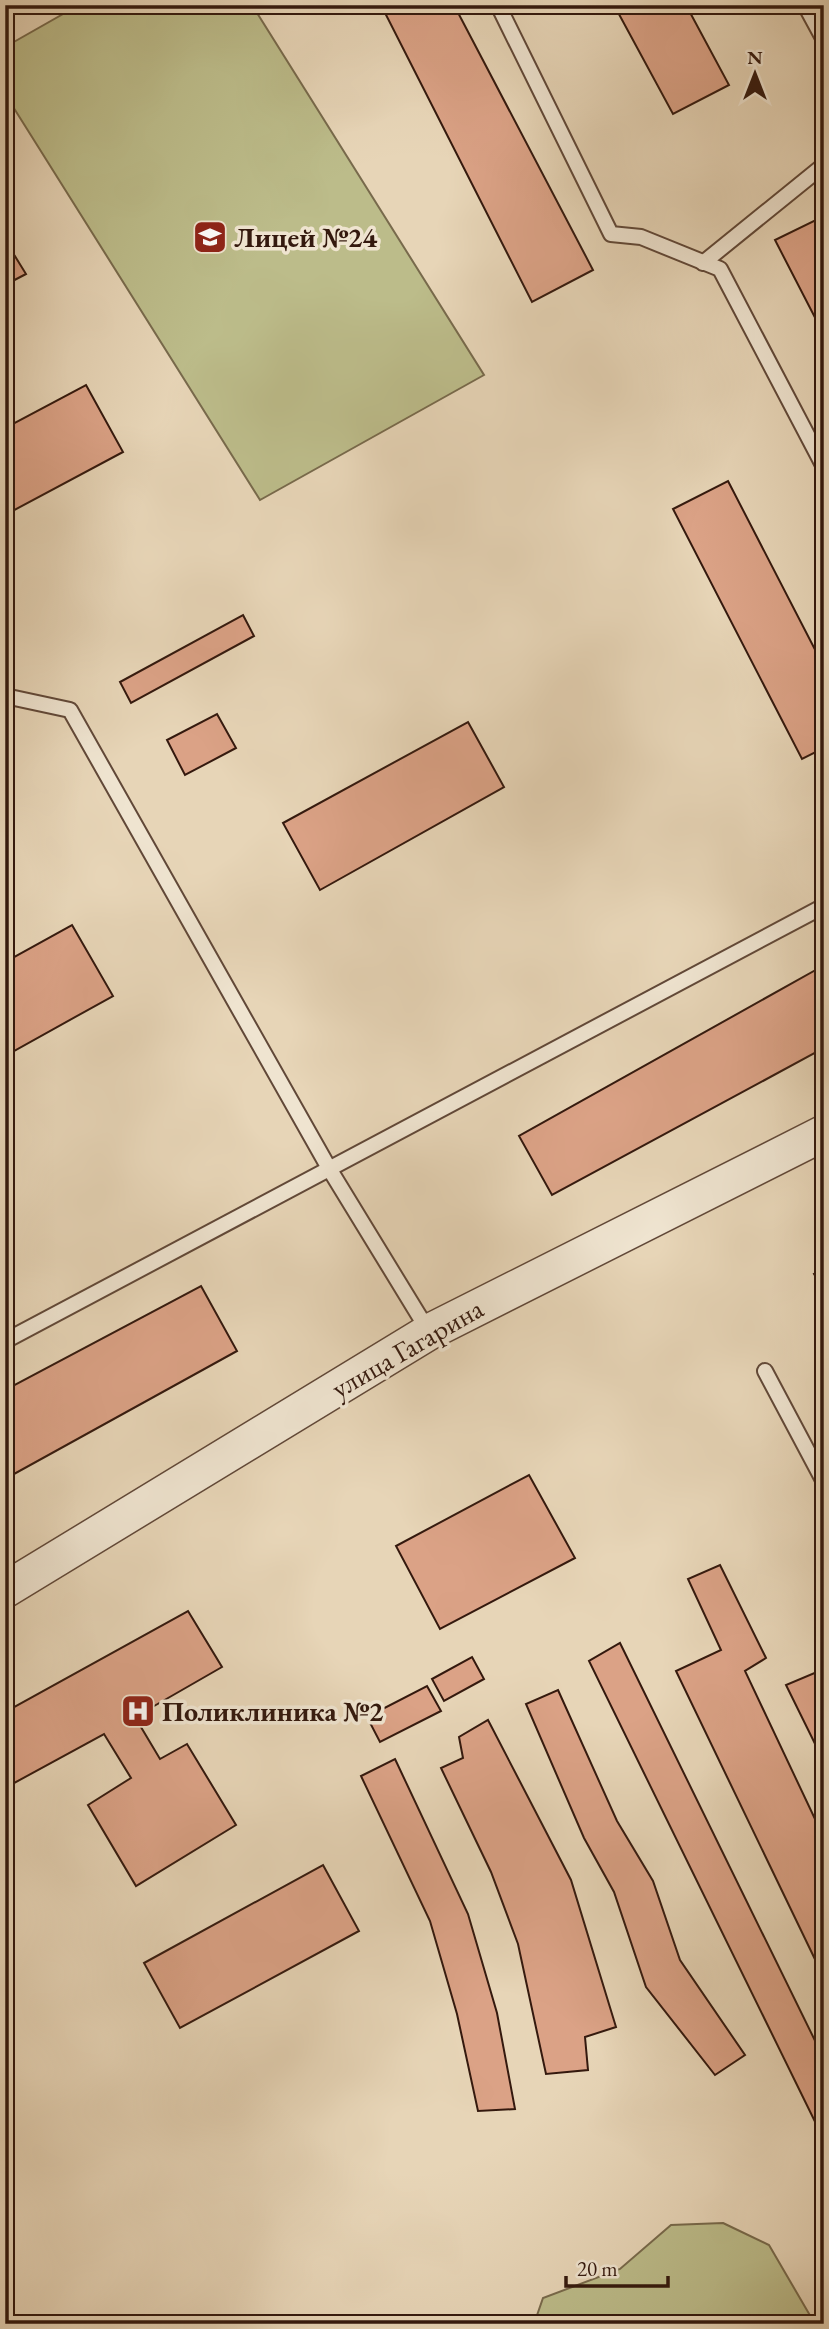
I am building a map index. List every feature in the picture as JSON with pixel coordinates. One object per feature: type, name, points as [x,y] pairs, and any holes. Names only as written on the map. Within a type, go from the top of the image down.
[{"type":"street","name":"улица Гагарина","points":[[5,1590],[429,1332],[824,1133]]},
{"type":"lane","points":[[498,5],[611,233],[641,237],[720,270],[824,467]]},
{"type":"lane","points":[[805,5],[824,40]]},
{"type":"lane","points":[[703,263],[824,165]]},
{"type":"lane","points":[[5,696],[70,710],[330,1170],[429,1332]]},
{"type":"lane","points":[[5,1341],[824,906]]},
{"type":"lane","points":[[765,1371],[824,1482]]},
{"type":"green space","points":[[79,5],[252,5],[484,375],[260,500],[5,94],[5,47]]},
{"type":"green space","points":[[723,2223],[769,2245],[815,2324],[534,2324],[543,2298],[620,2269],[671,2225]]},
{"type":"building","points":[[381,5],[454,5],[593,270],[532,302]]},
{"type":"building","points":[[614,5],[686,5],[729,85],[673,114]]},
{"type":"building","points":[[824,216],[824,335],[775,240]]},
{"type":"building","points":[[5,240],[26,274],[5,285]]},
{"type":"building","points":[[86,385],[123,452],[5,515],[5,428]]},
{"type":"building","points":[[728,481],[824,667],[824,748],[802,759],[673,509]]},
{"type":"building","points":[[243,615],[254,636],[131,703],[120,682]]},
{"type":"building","points":[[217,714],[236,748],[185,775],[167,740]]},
{"type":"building","points":[[468,722],[504,787],[320,890],[283,823]]},
{"type":"building","points":[[72,925],[113,996],[5,1056],[5,962]]},
{"type":"building","points":[[821,967],[824,972],[824,1048],[552,1195],[519,1136]]},
{"type":"building","points":[[824,1269],[824,1290],[814,1274]]},
{"type":"building","points":[[201,1286],[237,1351],[5,1479],[5,1390]]},
{"type":"building","points":[[529,1475],[575,1558],[440,1629],[396,1546]]},
{"type":"building","points":[[720,1565],[766,1658],[745,1671],[824,1838],[824,1978],[676,1671],[721,1650],[688,1579]]},
{"type":"building","points":[[188,1611],[222,1667],[135,1717],[160,1759],[187,1744],[236,1825],[136,1886],[88,1805],[131,1778],[104,1734],[5,1788],[5,1712]]},
{"type":"building","points":[[620,1643],[824,2059],[824,2140],[589,1661]]},
{"type":"building","points":[[472,1657],[484,1679],[444,1701],[432,1679]]},
{"type":"building","points":[[824,1669],[824,1762],[786,1685]]},
{"type":"building","points":[[427,1686],[441,1711],[380,1742],[367,1717]]},
{"type":"building","points":[[558,1690],[617,1821],[653,1881],[680,1960],[745,2055],[715,2075],[646,1987],[614,1892],[584,1838],[526,1704]]},
{"type":"building","points":[[488,1720],[571,1880],[616,2027],[585,2037],[588,2070],[546,2074],[518,1944],[491,1872],[441,1768],[463,1758],[459,1737]]},
{"type":"building","points":[[395,1759],[468,1914],[497,2013],[515,2109],[478,2111],[457,2014],[430,1921],[361,1776]]},
{"type":"building","points":[[323,1865],[359,1931],[180,2028],[144,1963]]},
{"type":"place","name":"Лицей №24","points":[[210,237]]},
{"type":"place","name":"Поликлиника №2","points":[[138,1711]]}]
